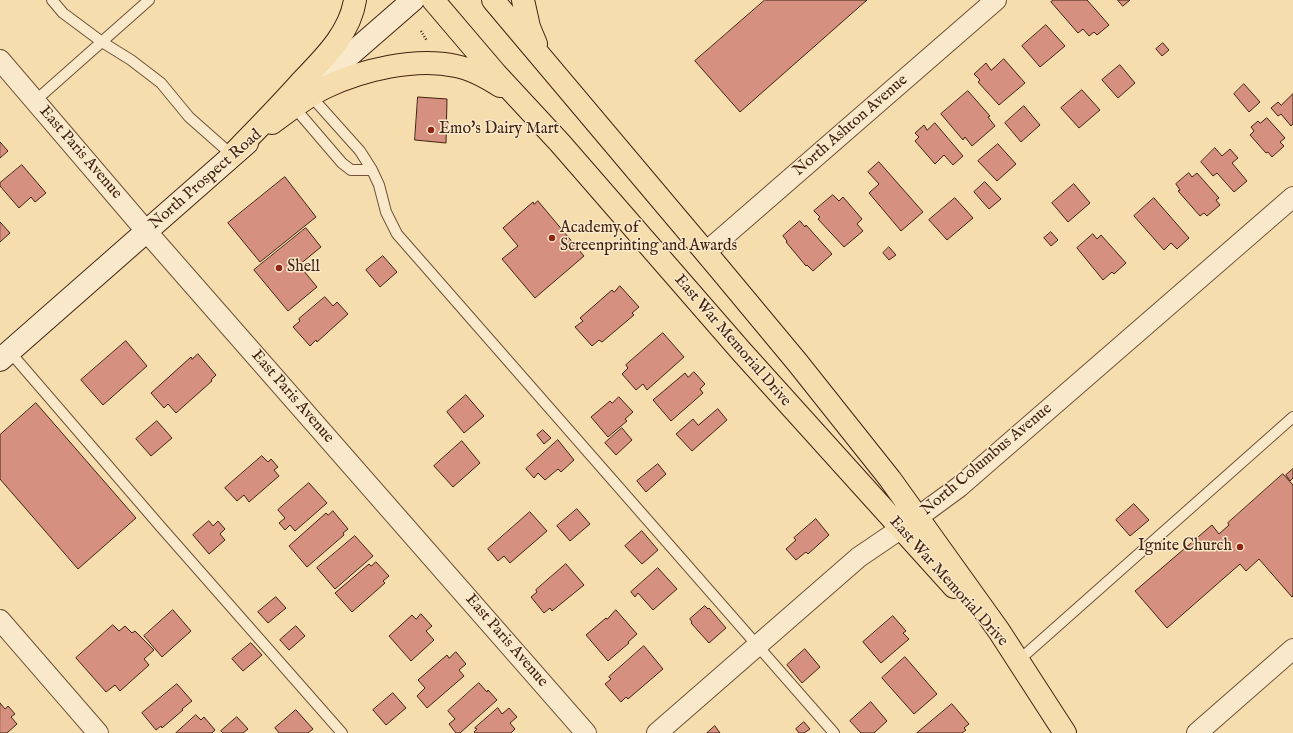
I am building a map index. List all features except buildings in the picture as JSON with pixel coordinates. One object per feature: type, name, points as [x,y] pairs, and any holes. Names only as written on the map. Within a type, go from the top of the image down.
[{"type":"highway","points":[[232,155],[273,114],[331,48],[350,18],[355,0]]},
{"type":"highway","name":"East War Memorial Drive","points":[[433,0],[496,74],[543,125],[741,351],[952,585],[1018,661]]},
{"type":"highway","name":"East War Memorial Drive","points":[[493,0],[798,362],[890,479],[999,631],[1065,733]]},
{"type":"highway","points":[[523,0],[529,27],[541,57]]},
{"type":"highway","points":[[272,123],[304,98],[340,81],[385,67],[423,64],[451,65],[465,68],[492,80],[508,92],[543,125]]},
{"type":"main road","points":[[304,98],[413,0]]},
{"type":"main road","name":"North Prospect Road","points":[[5,356],[148,232],[232,155],[272,123]]},
{"type":"street","name":"North Ashton Avenue","points":[[706,252],[996,0]]},
{"type":"street","name":"East Paris Avenue","points":[[0,60],[148,232],[586,733]]},
{"type":"street","name":"North Columbus Avenue","points":[[657,733],[859,557],[959,487],[1293,197]]},
{"type":"street","points":[[0,620],[98,733]]},
{"type":"street","points":[[1197,733],[1293,649]]},
{"type":"lane","points":[[52,0],[64,13],[102,42],[131,60],[161,83],[190,117],[232,155]]},
{"type":"lane","points":[[35,101],[149,0]]},
{"type":"lane","points":[[304,98],[342,163],[351,170],[372,170]]},
{"type":"lane","points":[[304,98],[360,151],[372,170],[379,185],[386,212],[398,234],[834,733]]},
{"type":"lane","points":[[5,356],[160,526],[342,733]]},
{"type":"lane","points":[[1018,661],[1293,417]]},
{"type":"place","name":"Emo's Dairy Mart","points":[[431,130]]},
{"type":"place","name":"Academy of Screenprinting and Awards","points":[[552,238]]},
{"type":"place","name":"Shell","points":[[279,268]]},
{"type":"place","name":"Ignite Church","points":[[1240,547]]}]
